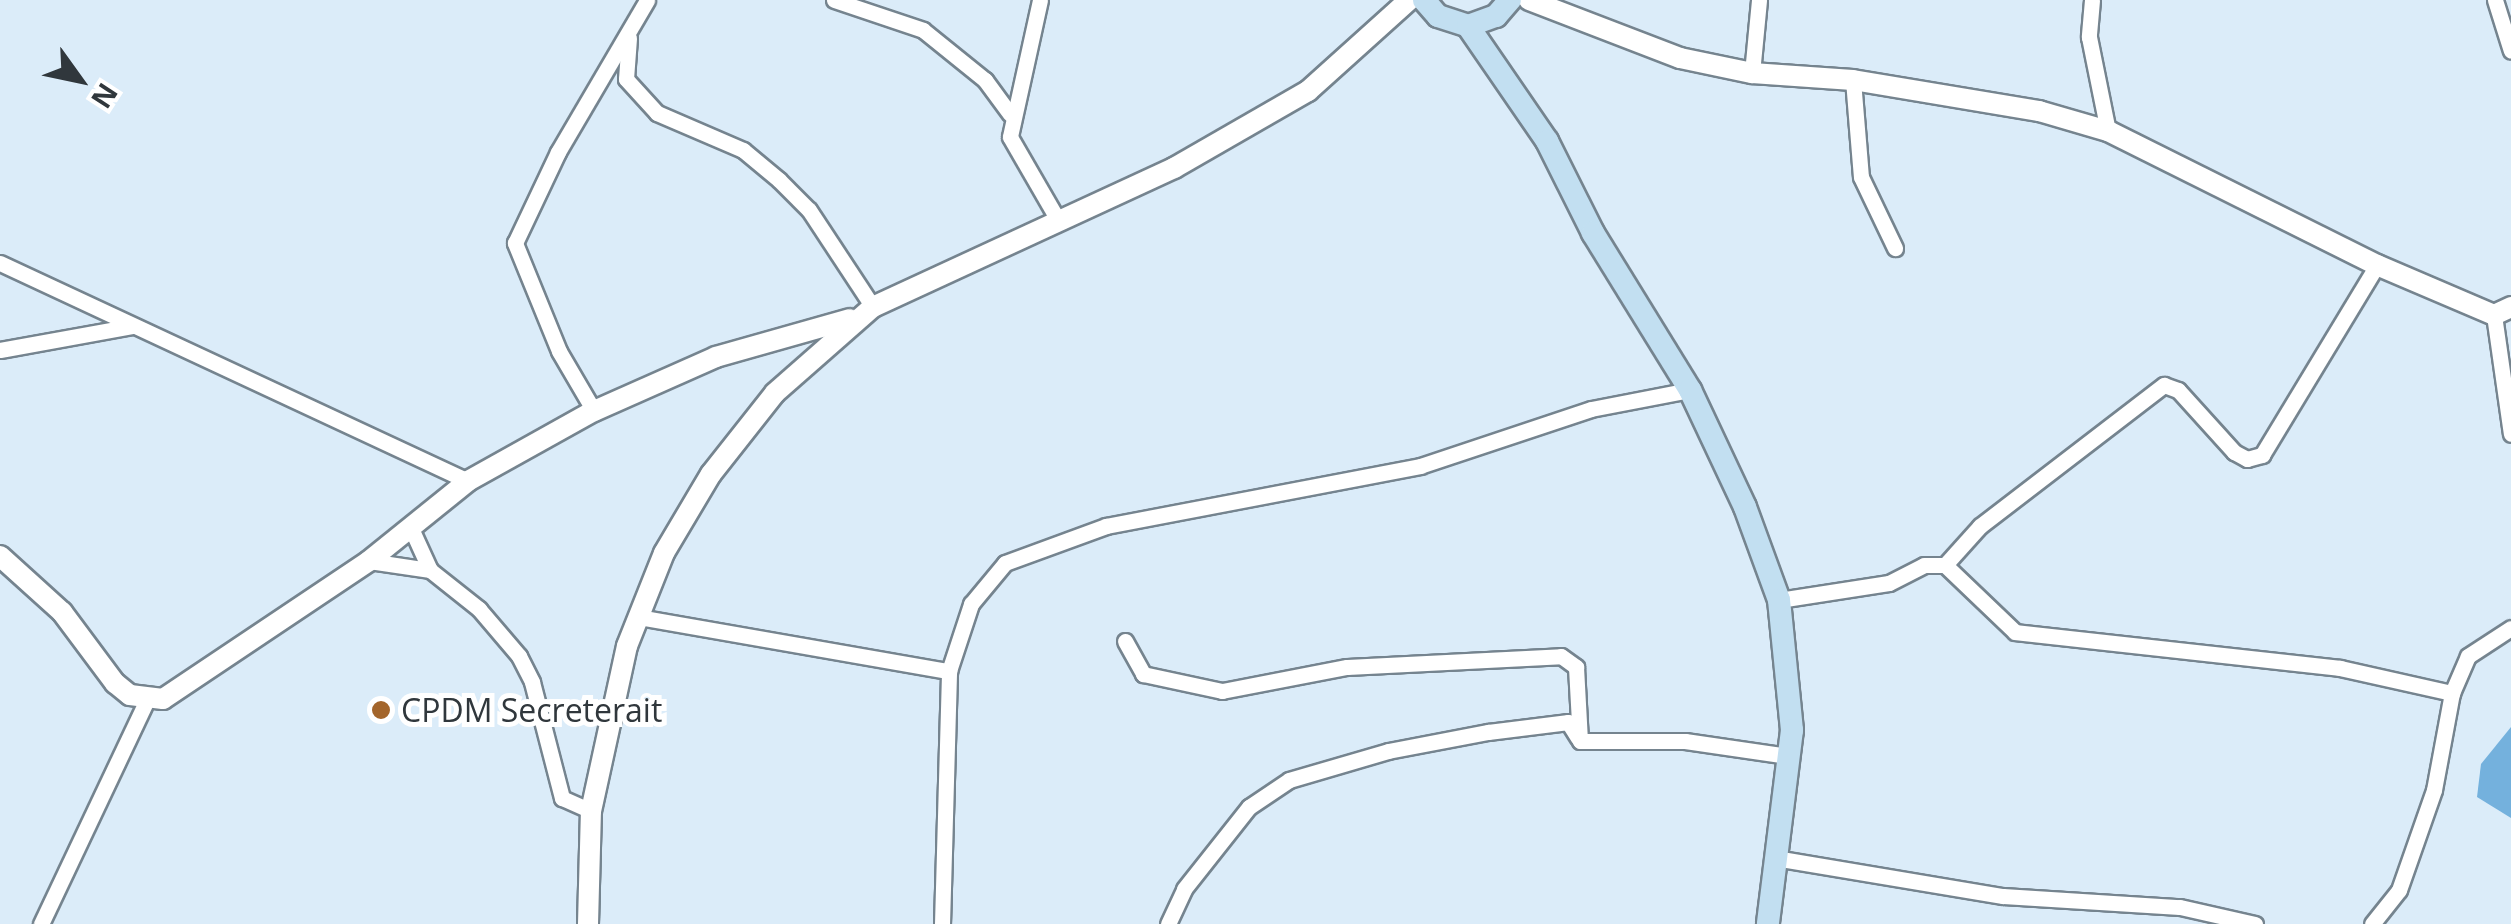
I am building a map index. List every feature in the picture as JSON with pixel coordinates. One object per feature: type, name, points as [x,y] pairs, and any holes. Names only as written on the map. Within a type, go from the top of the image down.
[{"type":"main road","points":[[1424,0],[1438,16],[1468,26],[1547,141],[1593,233],[1690,390],[1746,507],[1780,600],[1790,670],[1788,756],[1768,924]]},
{"type":"main road","points":[[1468,26],[1496,16],[1510,0]]},
{"type":"street","points":[[594,411],[559,351],[515,243],[558,152],[647,0]]},
{"type":"street","points":[[834,0],[923,30],[984,80],[1010,114]]},
{"type":"street","points":[[1040,0],[1010,114],[1010,137],[1059,222]]},
{"type":"street","points":[[0,556],[62,612],[115,684],[147,700],[176,694],[370,561],[468,481],[594,411],[716,357],[864,312],[1059,222],[1308,91],[1409,0]]},
{"type":"street","points":[[1529,0],[1680,58],[1752,73],[1853,80],[2039,111],[2108,131],[2376,265],[2502,311],[2511,434]]},
{"type":"street","points":[[1752,73],[1760,0]]},
{"type":"street","points":[[2092,0],[2089,37],[2108,131]]},
{"type":"street","points":[[2495,0],[2511,51]]},
{"type":"street","points":[[630,31],[626,79],[657,113],[743,150],[810,210],[864,312]]},
{"type":"street","points":[[1853,80],[1862,177],[1895,248]]},
{"type":"street","points":[[0,263],[468,481]]},
{"type":"street","points":[[1780,600],[1888,583],[1924,565],[1945,564],[1980,526],[2164,385],[2178,390],[2234,452],[2247,459],[2262,455],[2376,265]]},
{"type":"street","points":[[588,924],[590,811],[609,705],[664,553],[710,474],[776,393],[864,312]]},
{"type":"street","points":[[0,350],[132,326]]},
{"type":"street","points":[[942,924],[948,671],[972,604],[1005,563],[1026,552],[1106,526],[1420,466],[1591,410],[1690,390]]},
{"type":"street","points":[[410,526],[430,570],[479,609],[519,656],[532,682],[562,798],[590,811]]},
{"type":"street","points":[[370,561],[430,570]]},
{"type":"street","points":[[1945,564],[2014,632],[2340,668],[2452,694]]},
{"type":"street","points":[[638,617],[948,671]]},
{"type":"street","points":[[2372,924],[2399,890],[2434,790],[2452,694],[2468,656],[2511,628]]},
{"type":"street","points":[[1125,641],[1143,674],[1222,692],[1347,667],[1561,656],[1576,668],[1580,741]]},
{"type":"street","points":[[41,924],[147,700]]},
{"type":"street","points":[[1168,924],[1184,889],[1249,807],[1289,780],[1388,751],[1488,732],[1568,722],[1580,741]]},
{"type":"street","points":[[1580,741],[1685,741],[1788,756]]},
{"type":"street","points":[[1776,858],[2003,896],[2180,907],[2255,924]]},
{"type":"shaded area","points":[[2511,727],[2511,818],[2477,797],[2481,764]]},
{"type":"place","name":"CPDM Secreterait","points":[[381,710]]}]
